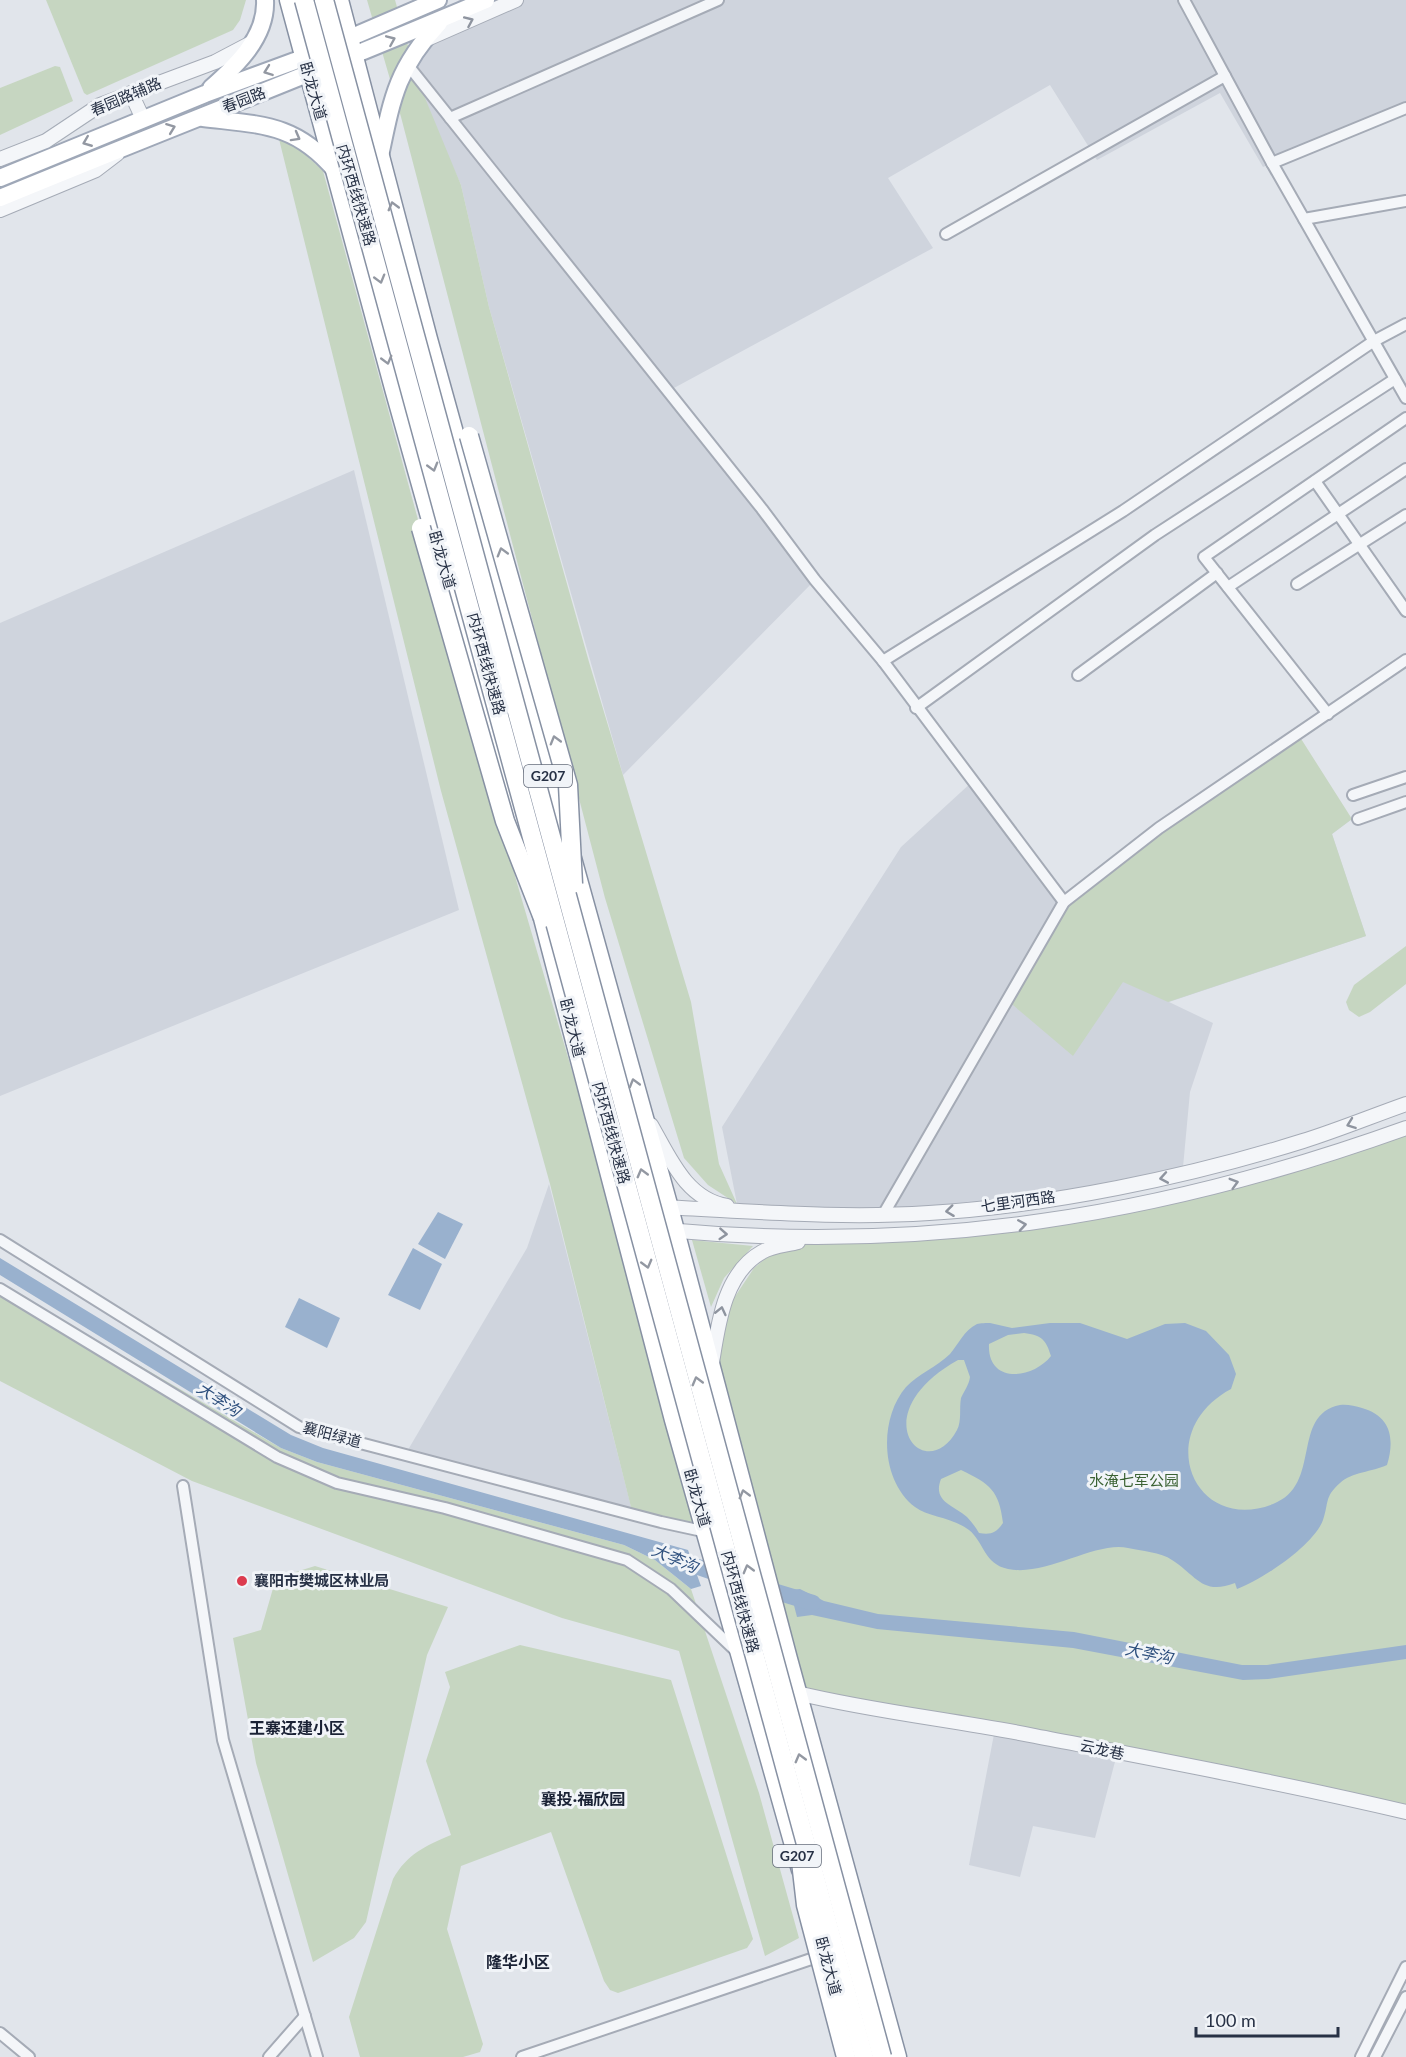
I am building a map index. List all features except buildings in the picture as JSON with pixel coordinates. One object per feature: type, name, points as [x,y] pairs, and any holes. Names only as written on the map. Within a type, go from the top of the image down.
[{"type":"highway","name":"卧龙大道","points":[[289,0],[395,392],[545,922],[622,1226],[852,2057]]},
{"type":"highway","name":"内环西线快速路","points":[[304,0],[442,501],[574,998],[800,1793],[882,2057]]},
{"type":"highway","name":"内环西线快速路","points":[[324,0],[575,922],[800,1793],[864,2057]]},
{"type":"highway","name":"G207","points":[[339,0],[428,339],[669,1208],[797,1693],[897,2057]]},
{"type":"highway","points":[[428,339],[469,436],[568,785],[575,922]]},
{"type":"highway","points":[[395,392],[421,528],[504,821],[574,998]]},
{"type":"highway","points":[[800,1793],[806,1905],[846,2057]]},
{"type":"highway","points":[[800,1793],[849,1897],[892,2057]]},
{"type":"main road","points":[[205,94],[237,65],[254,41],[265,0]]},
{"type":"main road","points":[[408,0],[432,3]]},
{"type":"main road","name":"春园路","points":[[0,198],[199,117],[351,48],[444,18],[486,0]]},
{"type":"main road","name":"春园路","points":[[351,48],[432,3]]},
{"type":"main road","points":[[380,157],[393,92],[406,64],[422,41],[444,18]]},
{"type":"main road","name":"春园路","points":[[0,178],[205,94],[306,67]]},
{"type":"main road","points":[[199,117],[276,127],[302,140],[321,154],[336,171]]},
{"type":"street","points":[[422,41],[516,0]]},
{"type":"street","points":[[450,118],[718,0]]},
{"type":"street","points":[[1184,0],[1272,163],[1406,398]]},
{"type":"street","name":"春园路辅路","points":[[0,159],[46,141],[100,105],[215,62],[254,41]]},
{"type":"street","points":[[406,64],[762,509],[815,580],[883,662],[1064,902]]},
{"type":"street","points":[[946,234],[1225,76]]},
{"type":"street","points":[[131,93],[142,119]]},
{"type":"street","points":[[1272,163],[1406,108]]},
{"type":"street","points":[[0,210],[96,170],[133,143]]},
{"type":"street","points":[[1304,219],[1406,201]]},
{"type":"street","points":[[883,662],[1123,511],[1374,341],[1406,324]]},
{"type":"street","points":[[916,708],[1155,535],[1395,378]]},
{"type":"street","points":[[1328,714],[1204,557],[1406,418]]},
{"type":"street","points":[[1228,587],[1406,470]]},
{"type":"street","points":[[1315,481],[1406,610]]},
{"type":"street","points":[[1297,584],[1406,515]]},
{"type":"street","points":[[1078,675],[1217,573]]},
{"type":"street","points":[[883,1215],[1064,902],[1159,828],[1406,660]]},
{"type":"street","points":[[1353,795],[1406,777]]},
{"type":"street","points":[[1358,819],[1406,802]]},
{"type":"street","name":"七里河西路","points":[[618,1206],[774,1214],[883,1215],[931,1213],[1046,1199],[1176,1176],[1304,1141],[1406,1104]]},
{"type":"street","points":[[641,1108],[675,1167],[693,1192],[718,1204],[774,1214]]},
{"type":"street","name":"七里河西路","points":[[622,1226],[811,1238],[968,1232],[1098,1214],[1231,1184],[1324,1158],[1406,1128]]},
{"type":"street","points":[[711,1368],[722,1303],[741,1272],[762,1252],[811,1238]]},
{"type":"street","name":"襄阳绿道","points":[[0,1240],[299,1427],[652,1520],[709,1539]]},
{"type":"street","points":[[0,1289],[287,1462],[337,1483],[445,1508],[627,1560],[671,1589],[741,1655]]},
{"type":"street","points":[[183,1486],[223,1740],[317,2057]]},
{"type":"street","name":"云龙巷","points":[[797,1693],[846,1705],[1034,1736],[1294,1786],[1406,1812]]},
{"type":"street","points":[[522,2057],[825,1954]]},
{"type":"street","points":[[1361,2057],[1406,1967]]},
{"type":"street","points":[[1375,2057],[1406,1997]]},
{"type":"street","points":[[269,2057],[305,2016]]},
{"type":"street","points":[[0,2033],[29,2057]]},
{"type":"shaded area","points":[[459,0],[1406,0],[1406,108],[1263,167],[1220,93],[1097,160],[1050,85],[888,178],[933,248],[674,388],[815,580],[623,775],[489,307],[461,185],[407,64]]},
{"type":"shaded area","points":[[354,470],[459,910],[0,1096],[0,623]]},
{"type":"shaded area","points":[[973,781],[1064,902],[1352,819],[1332,834],[1366,936],[1169,1002],[1213,1023],[1190,1092],[1183,1167],[1043,1195],[905,1211],[775,1211],[737,1204],[722,1127],[901,847]]},
{"type":"shaded area","points":[[549,1184],[635,1522],[402,1460],[527,1248]]},
{"type":"shaded area","points":[[995,1729],[1117,1754],[1095,1838],[1033,1826],[1020,1877],[969,1865]]},
{"type":"green space","points":[[46,0],[246,0],[240,20],[233,30],[87,95],[84,93]]},
{"type":"green space","points":[[367,0],[395,0],[418,81],[461,185],[489,307],[589,662],[691,1002],[719,1164],[737,1204],[708,1185],[684,1158],[605,898],[401,117]]},
{"type":"green space","points":[[55,66],[60,67],[73,101],[0,135],[0,88]]},
{"type":"green space","points":[[276,127],[323,171],[517,883],[707,1532],[633,1515],[550,1184],[441,791]]},
{"type":"green space","points":[[1298,734],[1352,819],[1332,834],[1366,936],[1168,1002],[1123,982],[1073,1056],[1007,1000],[1064,902]]},
{"type":"green space","points":[[1406,946],[1406,984],[1370,1012],[1359,1017],[1349,1010],[1346,1002],[1354,985]]},
{"type":"green space","name":"水淹七军公园","points":[[1406,1128],[1406,1812],[797,1693],[711,1368],[730,1304],[754,1268],[772,1253],[811,1238],[1098,1214]]},
{"type":"green space","points":[[692,1240],[753,1246],[724,1278],[711,1307]]},
{"type":"green space","points":[[0,1284],[281,1448],[317,1462],[624,1545],[655,1560],[691,1589],[759,1793],[799,1938],[765,1956],[679,1651],[562,1618],[192,1481],[0,1381]]},
{"type":"green space","points":[[315,1566],[448,1607],[427,1655],[366,1922],[354,1938],[313,1962],[256,1763],[233,1638],[261,1630],[276,1578]]},
{"type":"green space","points":[[520,1645],[671,1680],[753,1939],[747,1948],[618,1993],[610,1990],[604,1981],[551,1832],[461,1866],[447,1929],[483,2044],[480,2052],[463,2057],[360,2057],[349,2017],[393,1879],[398,1870],[411,1857],[451,1835],[426,1761],[450,1687],[445,1672]]},
{"type":"water","points":[[438,1212],[463,1224],[445,1259],[418,1244]]},
{"type":"water","points":[[413,1248],[442,1264],[420,1310],[388,1295]]},
{"type":"water","points":[[0,1258],[291,1435],[323,1448],[688,1550],[701,1586],[691,1589],[655,1560],[624,1545],[317,1462],[281,1448],[0,1275]]},
{"type":"water","points":[[299,1298],[340,1318],[327,1348],[285,1327]]},
{"type":"water","points":[[989,1323],[1012,1328],[1050,1323],[1080,1323],[1127,1339],[1165,1324],[1185,1323],[1206,1331],[1229,1355],[1236,1374],[1231,1389],[1207,1408],[1193,1429],[1188,1452],[1192,1474],[1204,1493],[1222,1505],[1245,1510],[1273,1504],[1288,1495],[1298,1482],[1315,1422],[1325,1411],[1340,1405],[1354,1406],[1372,1412],[1385,1423],[1391,1446],[1387,1465],[1350,1477],[1340,1483],[1329,1496],[1323,1520],[1309,1540],[1273,1570],[1237,1589],[1235,1583],[1215,1587],[1207,1585],[1167,1557],[1128,1548],[1101,1549],[1038,1568],[1008,1569],[989,1558],[969,1530],[955,1522],[915,1507],[895,1482],[887,1450],[891,1416],[906,1387],[950,1354],[972,1327]],"holes":[[[1024,1333],[1042,1339],[1051,1356],[1033,1370],[1012,1374],[1003,1372],[995,1366],[990,1357],[989,1344],[1008,1335]],[[958,1360],[964,1360],[970,1377],[961,1398],[957,1430],[944,1446],[930,1451],[918,1448],[909,1437],[906,1422],[912,1402],[929,1381]],[[961,1470],[986,1484],[996,1495],[1003,1523],[993,1532],[979,1533],[967,1517],[942,1498],[939,1493],[941,1479]]]},
{"type":"water","points":[[800,1589],[824,1601],[878,1614],[1074,1632],[1242,1665],[1267,1665],[1406,1645],[1406,1659],[1268,1679],[1243,1680],[1073,1648],[877,1629],[812,1615],[797,1617],[790,1590]]},
{"type":"waterway","name":"大李沟","points":[[675,1559],[727,1577]]},
{"type":"waterway","name":"大李沟","points":[[760,1587],[813,1603]]},
{"type":"place","name":"襄阳市樊城区林业局","points":[[242,1581]]},
{"type":"district","name":"王寨还建小区","points":[[297,1728]]},
{"type":"district","name":"襄投·福欣园","points":[[583,1799]]},
{"type":"district","name":"隆华小区","points":[[518,1962]]}]
